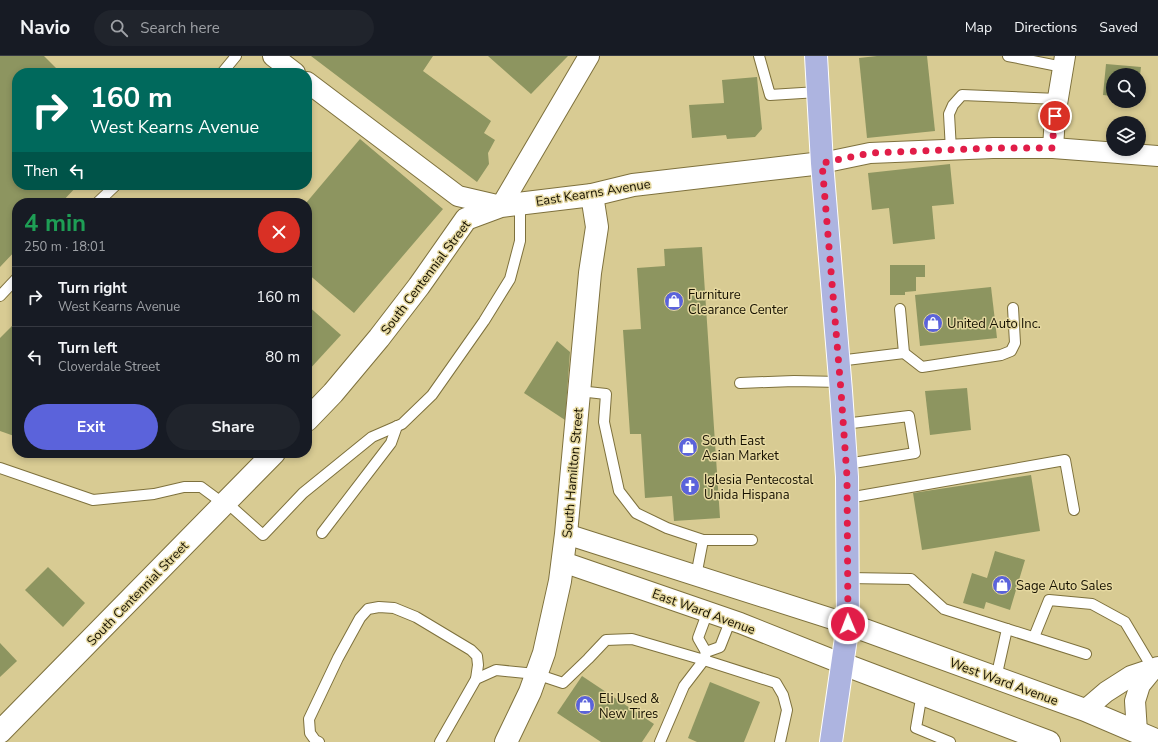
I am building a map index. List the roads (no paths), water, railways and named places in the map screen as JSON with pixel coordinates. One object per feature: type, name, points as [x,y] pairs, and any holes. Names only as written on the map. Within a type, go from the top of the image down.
[{"type":"main road","points":[[816,56],[822,163],[844,424],[848,498],[848,624],[831,742]]},
{"type":"street","points":[[273,56],[289,68]]},
{"type":"street","points":[[510,204],[589,56]]},
{"type":"street","points":[[1052,148],[1055,116],[1064,62]]},
{"type":"street","name":"East Kearns Avenue","points":[[312,86],[458,196],[510,204],[592,195],[633,185],[822,163]]},
{"type":"street","points":[[822,163],[870,153],[993,148],[1052,148],[1158,156]]},
{"type":"street","name":"South Hamilton Street","points":[[506,742],[530,692],[544,653],[560,582],[566,534],[590,273],[597,227],[592,195]]},
{"type":"street","name":"South Centennial Street","points":[[312,415],[333,393],[380,338],[419,286],[466,218],[510,204]]},
{"type":"street","name":"South Centennial Street","points":[[0,732],[269,458]]},
{"type":"street","points":[[566,534],[848,624]]},
{"type":"street","name":"East Ward Avenue","points":[[563,562],[731,619],[843,664]]},
{"type":"street","name":"West Ward Avenue","points":[[848,624],[1085,710],[1158,741]]},
{"type":"street","points":[[843,664],[1049,742]]},
{"type":"street","points":[[1085,710],[1106,692],[1131,676],[1156,668]]},
{"type":"street","points":[[1137,732],[1135,702],[1140,685],[1156,668]]},
{"type":"lane","points":[[226,68],[236,56]]},
{"type":"lane","points":[[759,56],[770,95],[818,92]]},
{"type":"lane","points":[[1008,56],[1064,62]]},
{"type":"lane","points":[[951,150],[950,114],[952,105],[962,95],[1058,99]]},
{"type":"lane","points":[[102,198],[111,190]]},
{"type":"lane","points":[[0,468],[92,500],[154,494],[184,487],[201,487],[225,503],[263,535],[303,493],[372,437],[402,424],[432,395],[484,321],[510,279],[520,241],[510,204]]},
{"type":"lane","points":[[0,296],[12,283]]},
{"type":"lane","points":[[838,360],[904,353],[922,367],[1001,356],[1011,351],[1015,343],[1013,308]]},
{"type":"lane","points":[[900,309],[904,353]]},
{"type":"lane","points":[[740,383],[794,381],[840,382]]},
{"type":"lane","points":[[579,391],[606,394],[604,422],[619,492],[636,513],[667,528],[703,540],[752,540]]},
{"type":"lane","points":[[844,424],[909,416],[915,453],[846,464]]},
{"type":"lane","points":[[322,533],[391,443],[397,426]]},
{"type":"lane","points":[[848,498],[1065,460],[1074,510]]},
{"type":"lane","points":[[696,576],[703,540]]},
{"type":"lane","points":[[848,578],[911,580],[944,609],[1086,654]]},
{"type":"lane","points":[[1034,637],[1049,600],[1092,604],[1125,622],[1156,668]]},
{"type":"lane","points":[[319,742],[315,740],[310,733],[309,719],[338,658],[360,618],[368,609],[379,607],[394,608],[416,617],[471,650],[477,656],[478,665],[476,679],[440,742]]},
{"type":"lane","points":[[705,656],[698,638],[708,611]]},
{"type":"lane","points":[[660,742],[684,686],[705,656],[720,647],[731,619]]},
{"type":"lane","points":[[996,678],[1007,629]]},
{"type":"lane","points":[[476,679],[496,670],[536,674],[563,683],[606,640],[632,639],[705,656],[776,683],[783,695],[787,710],[780,742]]},
{"type":"lane","points":[[922,693],[916,728],[950,742]]},
{"type":"place","name":"Furniture Clearance Center","points":[[674,301]]},
{"type":"place","name":"United Auto Inc.","points":[[933,323]]},
{"type":"place","name":"South East Asian Market","points":[[688,447]]},
{"type":"place","name":"Iglesia Pentecostal Unida Hispana","points":[[690,486]]},
{"type":"place","name":"Sage Auto Sales","points":[[1002,585]]},
{"type":"place","name":"Eli Used & New Tires","points":[[585,705]]}]
